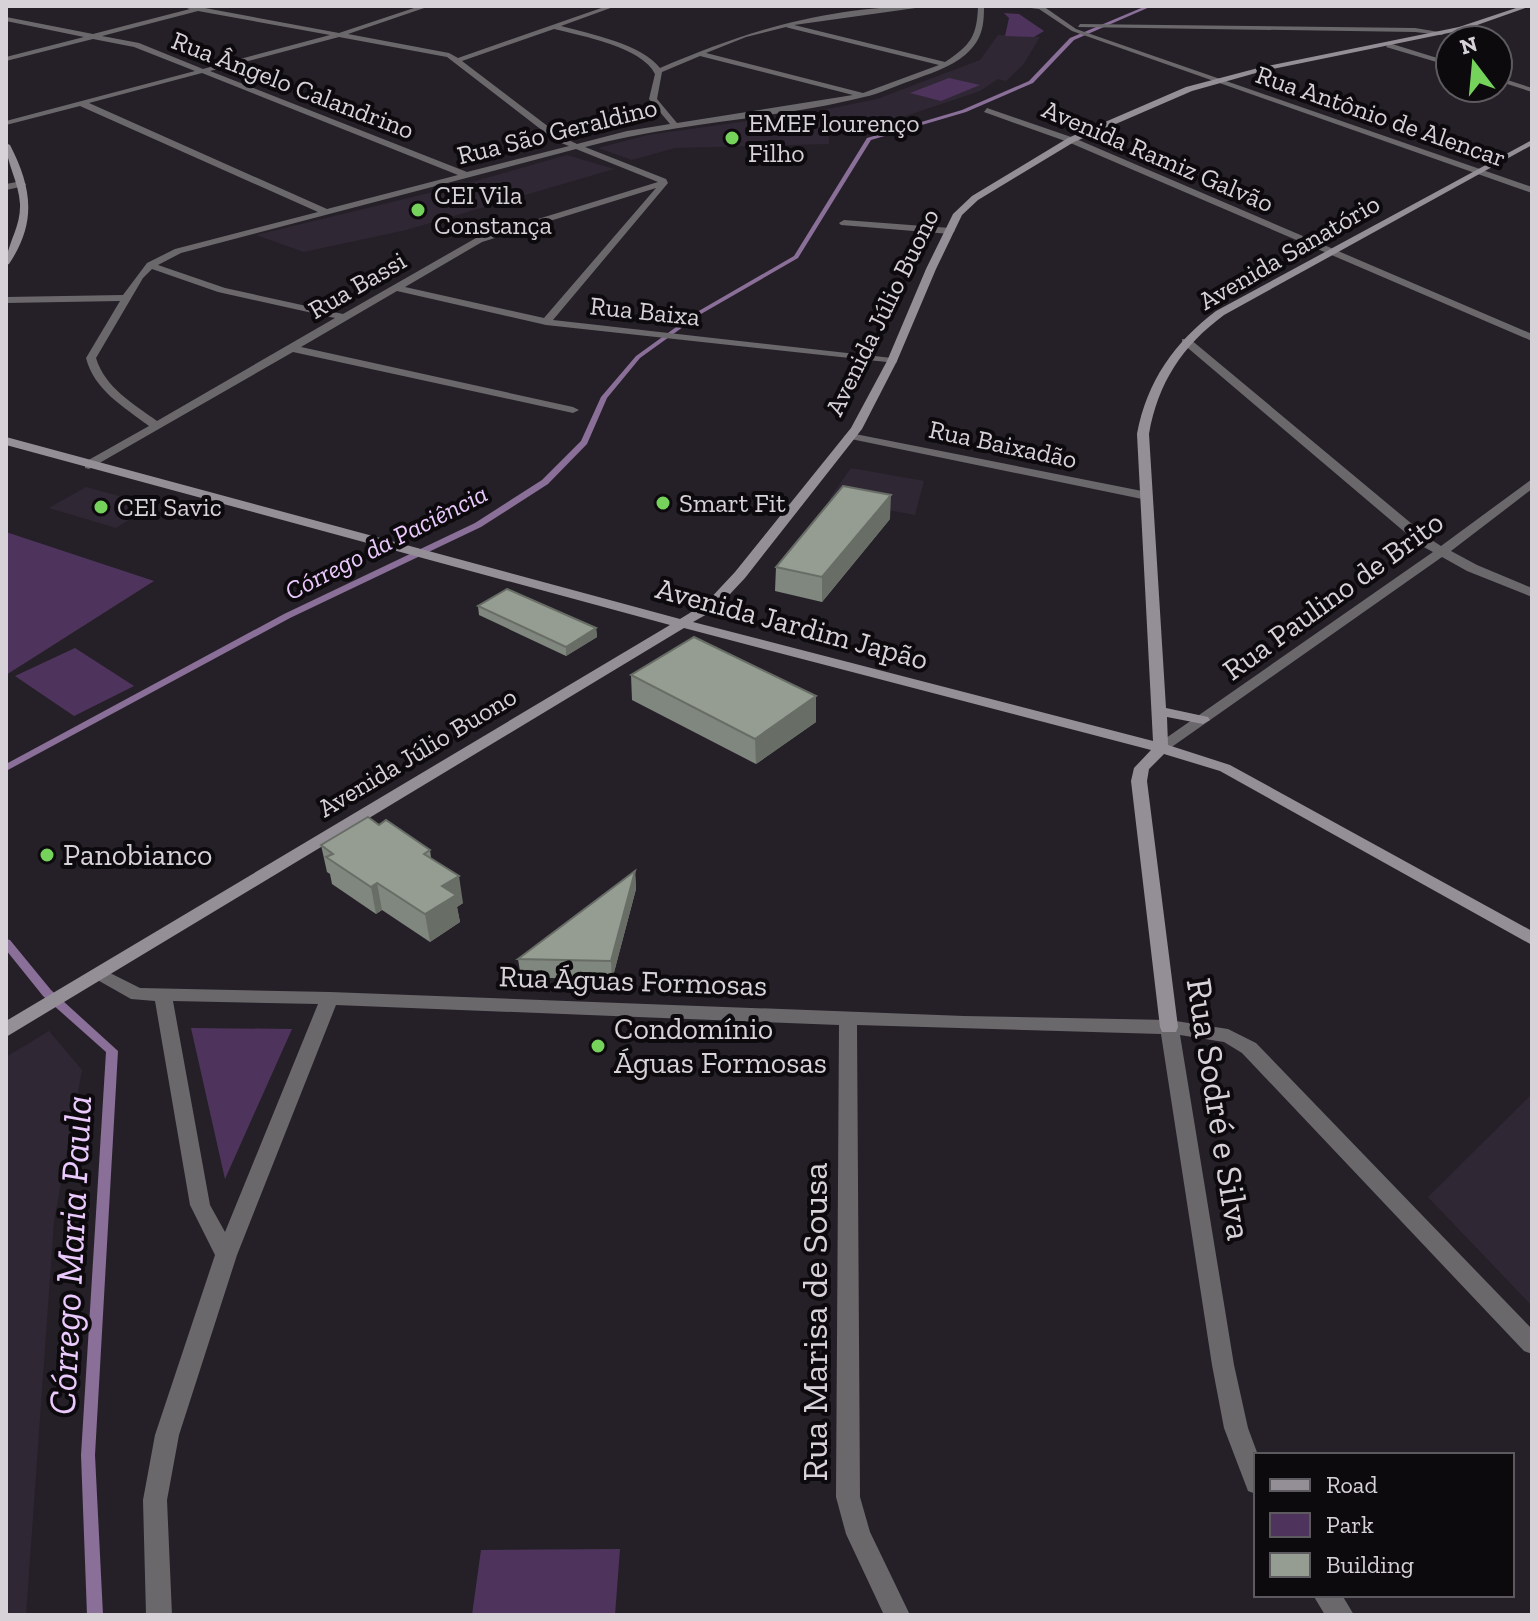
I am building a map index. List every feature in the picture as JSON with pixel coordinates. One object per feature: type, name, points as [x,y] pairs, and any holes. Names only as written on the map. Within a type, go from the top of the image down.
[{"type":"street","points":[[183,6],[438,52],[459,60],[559,139],[660,179],[664,185],[546,322]]},
{"type":"street","points":[[6,59],[212,6]]},
{"type":"street","points":[[6,123],[342,34],[427,6]]},
{"type":"street","points":[[459,60],[613,6]]},
{"type":"street","points":[[659,71],[746,36],[786,25],[886,8],[927,6]]},
{"type":"street","name":"Rua São Geraldino","points":[[150,265],[204,242],[469,176],[573,146],[674,124],[797,108],[864,95],[947,64],[975,40],[981,28],[981,6]]},
{"type":"street","points":[[1016,6],[1039,7]]},
{"type":"street","name":"Avenida Júlio Buono","points":[[1471,24],[1528,6]]},
{"type":"street","name":"Rua Antônio de Alencar","points":[[1039,7],[1068,26],[1092,36],[1532,190]]},
{"type":"street","name":"Rua Ângelo Calandrino","points":[[6,19],[136,45],[469,176]]},
{"type":"street","points":[[786,25],[947,64]]},
{"type":"street","points":[[1068,26],[1434,32]]},
{"type":"street","points":[[555,27],[626,49],[659,71]]},
{"type":"street","points":[[1092,36],[1114,28]]},
{"type":"street","name":"Avenida Júlio Buono","points":[[6,1030],[711,606],[740,575],[850,436],[892,361],[958,214],[975,198],[1071,140],[1161,100],[1217,80],[1434,35]]},
{"type":"street","points":[[1389,45],[1434,59]]},
{"type":"street","points":[[701,54],[864,95]]},
{"type":"street","points":[[659,71],[653,99],[674,124]]},
{"type":"street","points":[[81,103],[324,211]]},
{"type":"street","name":"Avenida Ramiz Galvão","points":[[987,110],[1071,140],[1532,338]]},
{"type":"street","name":"Avenida Sanatório","points":[[1161,748],[1143,434],[1145,414],[1153,391],[1186,341],[1220,313],[1532,142]]},
{"type":"street","points":[[6,145],[22,184],[26,219],[22,237],[6,262]]},
{"type":"street","points":[[6,187],[22,184]]},
{"type":"street","name":"Rua Bassi","points":[[89,465],[479,240],[664,185]]},
{"type":"street","points":[[844,223],[950,231]]},
{"type":"street","points":[[157,426],[100,379],[92,368],[91,358],[150,265],[222,290],[347,318]]},
{"type":"street","name":"Rua Baixa","points":[[396,288],[546,322],[892,361]]},
{"type":"street","points":[[6,300],[127,298]]},
{"type":"street","points":[[1186,341],[1335,469],[1440,553],[1532,593]]},
{"type":"street","points":[[292,348],[573,410]]},
{"type":"street","name":"Rua Baixadão","points":[[850,436],[1147,496]]},
{"type":"street","name":"Avenida Jardim Japão","points":[[6,441],[682,624],[1161,748],[1225,768],[1532,939]]},
{"type":"street","name":"Rua Paulino de Brito","points":[[1161,748],[1440,553],[1532,483]]},
{"type":"street","points":[[1159,711],[1203,720]]},
{"type":"street","name":"Rua Sodré e Silva","points":[[1161,748],[1142,768],[1139,781],[1169,1027],[1223,1365],[1236,1428],[1254,1478]]},
{"type":"street","name":"Rua Águas Formosas","points":[[100,974],[137,994],[1169,1027],[1228,1036],[1249,1048],[1532,1344]]},
{"type":"street","points":[[163,994],[200,1205],[226,1255]]},
{"type":"street","points":[[159,1615],[155,1500],[167,1435],[226,1255],[330,998]]},
{"type":"street","name":"Rua Marisa de Sousa","points":[[848,1018],[848,1497],[858,1534],[897,1615]]},
{"type":"street","points":[[1328,1597],[1341,1615]]},
{"type":"shaded area","points":[[998,35],[1040,37],[1023,65],[1006,81],[998,79],[980,91],[888,122],[829,129],[829,144],[675,148],[632,160],[598,148],[648,135],[813,112],[877,99],[980,60]]},
{"type":"shaded area","name":"CEI Vila Constança","points":[[567,155],[614,169],[406,230],[304,252],[256,235],[458,186]]},
{"type":"shaded area","points":[[851,468],[924,481],[915,515],[829,499]]},
{"type":"shaded area","name":"CEI Savic","points":[[86,487],[152,505],[116,528],[49,508]]},
{"type":"shaded area","points":[[49,1031],[82,1070],[54,1221],[26,1615],[6,1615],[6,1057]]},
{"type":"shaded area","points":[[1532,1094],[1532,1306],[1428,1197]]},
{"type":"green space","points":[[1004,13],[1019,14],[1044,31],[1034,37],[1005,36],[1009,18]]},
{"type":"green space","points":[[949,78],[980,85],[941,101],[910,93]]},
{"type":"green space","points":[[6,532],[154,581],[6,675]]},
{"type":"green space","points":[[75,648],[134,686],[74,716],[15,676]]},
{"type":"green space","points":[[191,1028],[292,1029],[225,1179]]},
{"type":"green space","points":[[620,1549],[615,1615],[472,1615],[481,1550]]},
{"type":"building","points":[[843,486],[891,495],[822,577],[776,567]]},
{"type":"building","points":[[507,589],[596,628],[566,647],[478,606]]},
{"type":"building","points":[[694,637],[816,696],[755,739],[631,675]]},
{"type":"building","points":[[368,817],[379,825],[386,820],[430,850],[424,854],[459,876],[442,886],[456,895],[425,914],[377,883],[371,887],[326,857],[333,854],[321,845]]},
{"type":"building","points":[[635,871],[611,961],[518,959]]},
{"type":"waterway","name":"Córrego da Paciência","points":[[6,768],[287,616],[478,525],[545,482],[584,442],[604,397],[638,357],[699,313],[796,257],[869,139],[964,111],[1031,82],[1072,39],[1150,6]]},
{"type":"waterway","name":"Córrego Maria Paula","points":[[6,943],[47,993],[112,1051],[88,1455],[95,1615]]},
{"type":"place","name":"EMEF lourenço Filho","points":[[732,138]]},
{"type":"place","name":"CEI Vila Constança","points":[[418,210]]},
{"type":"place","name":"Smart Fit","points":[[663,503]]},
{"type":"place","name":"CEI Savic","points":[[101,507]]},
{"type":"place","name":"Panobianco","points":[[47,855]]},
{"type":"place","name":"Condomínio Águas Formosas","points":[[598,1046]]}]
